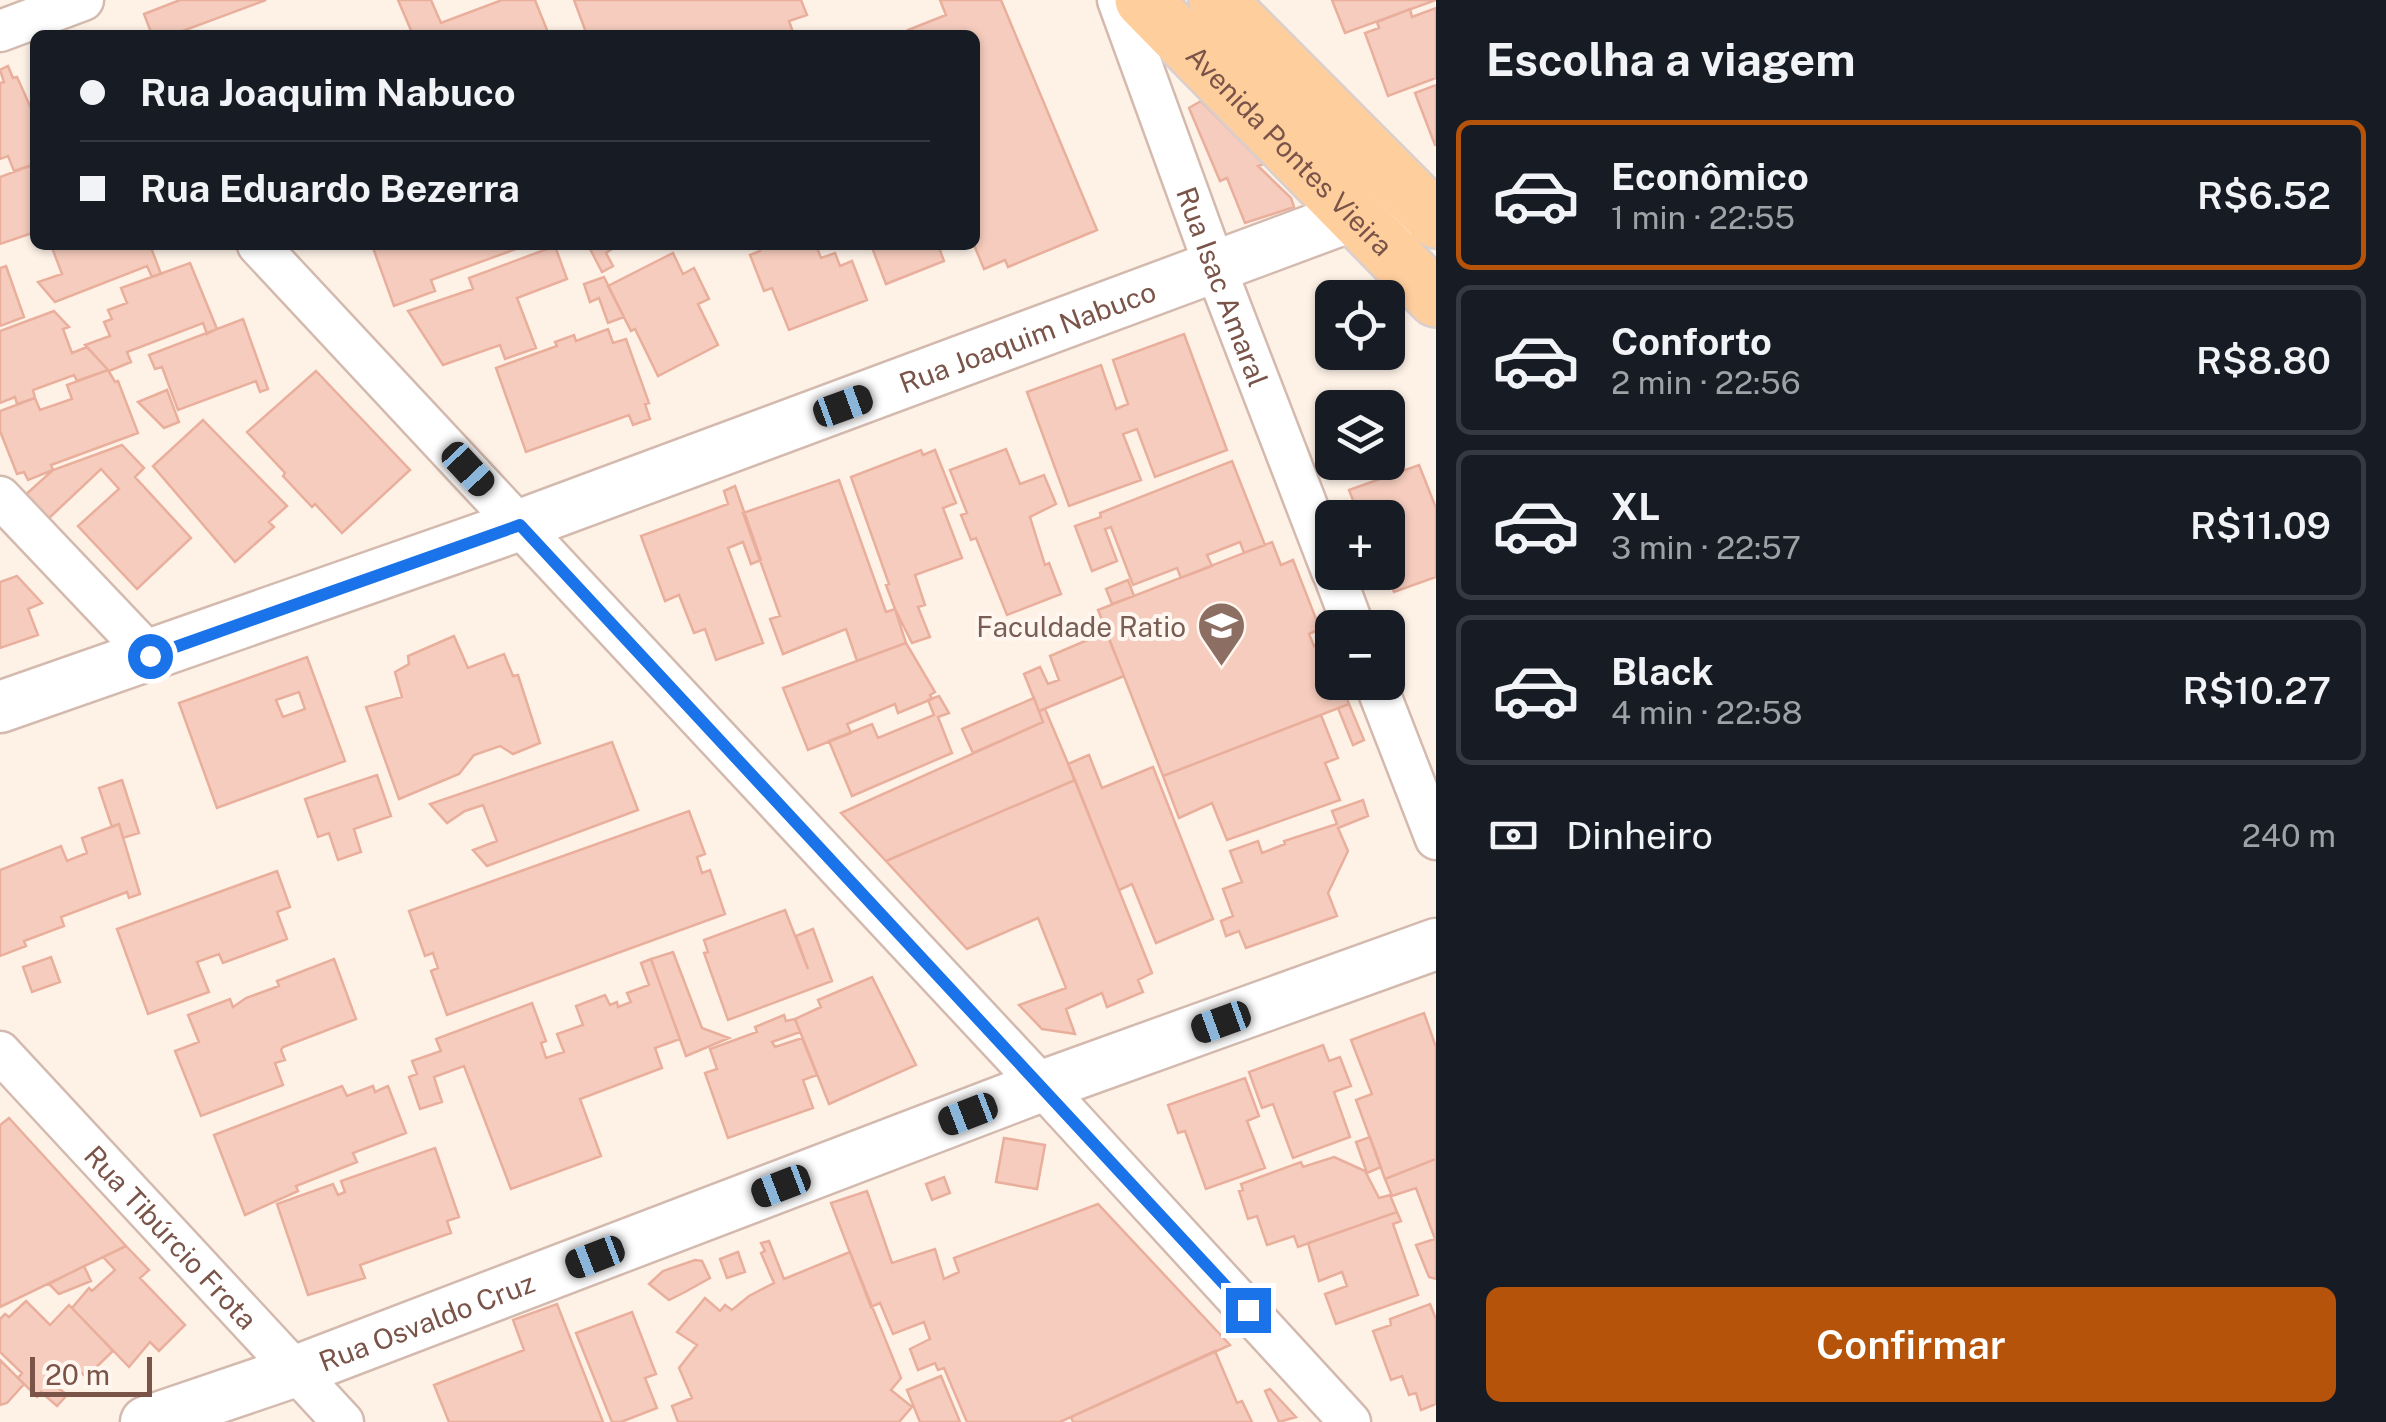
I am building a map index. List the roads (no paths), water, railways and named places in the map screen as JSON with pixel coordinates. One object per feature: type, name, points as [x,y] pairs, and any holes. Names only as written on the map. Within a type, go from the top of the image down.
[{"type":"main road","name":"Avenida Pontes Vieira","points":[[1144,0],[1436,298]]},
{"type":"main road","name":"Avenida Pontes Vieira","points":[[1217,0],[1436,222]]},
{"type":"street","points":[[0,31],[82,0]]},
{"type":"street","name":"Rua Isac Amaral","points":[[1118,0],[1315,525]]},
{"type":"street","name":"Rua Joaquim Nabuco","points":[[0,707],[520,525],[1354,215],[1436,222]]},
{"type":"street","points":[[263,250],[1350,1422]]},
{"type":"street","points":[[0,497],[150,656]]},
{"type":"street","points":[[1383,700],[1436,840]]},
{"type":"street","name":"Rua Osvaldo Cruz","points":[[146,1422],[296,1372],[1042,1086],[1436,944]]},
{"type":"street","name":"Rua Tibúrcio Frota","points":[[0,1052],[343,1422]]},
{"type":"place","name":"Faculdade Ratio","points":[[1221,668]]}]
